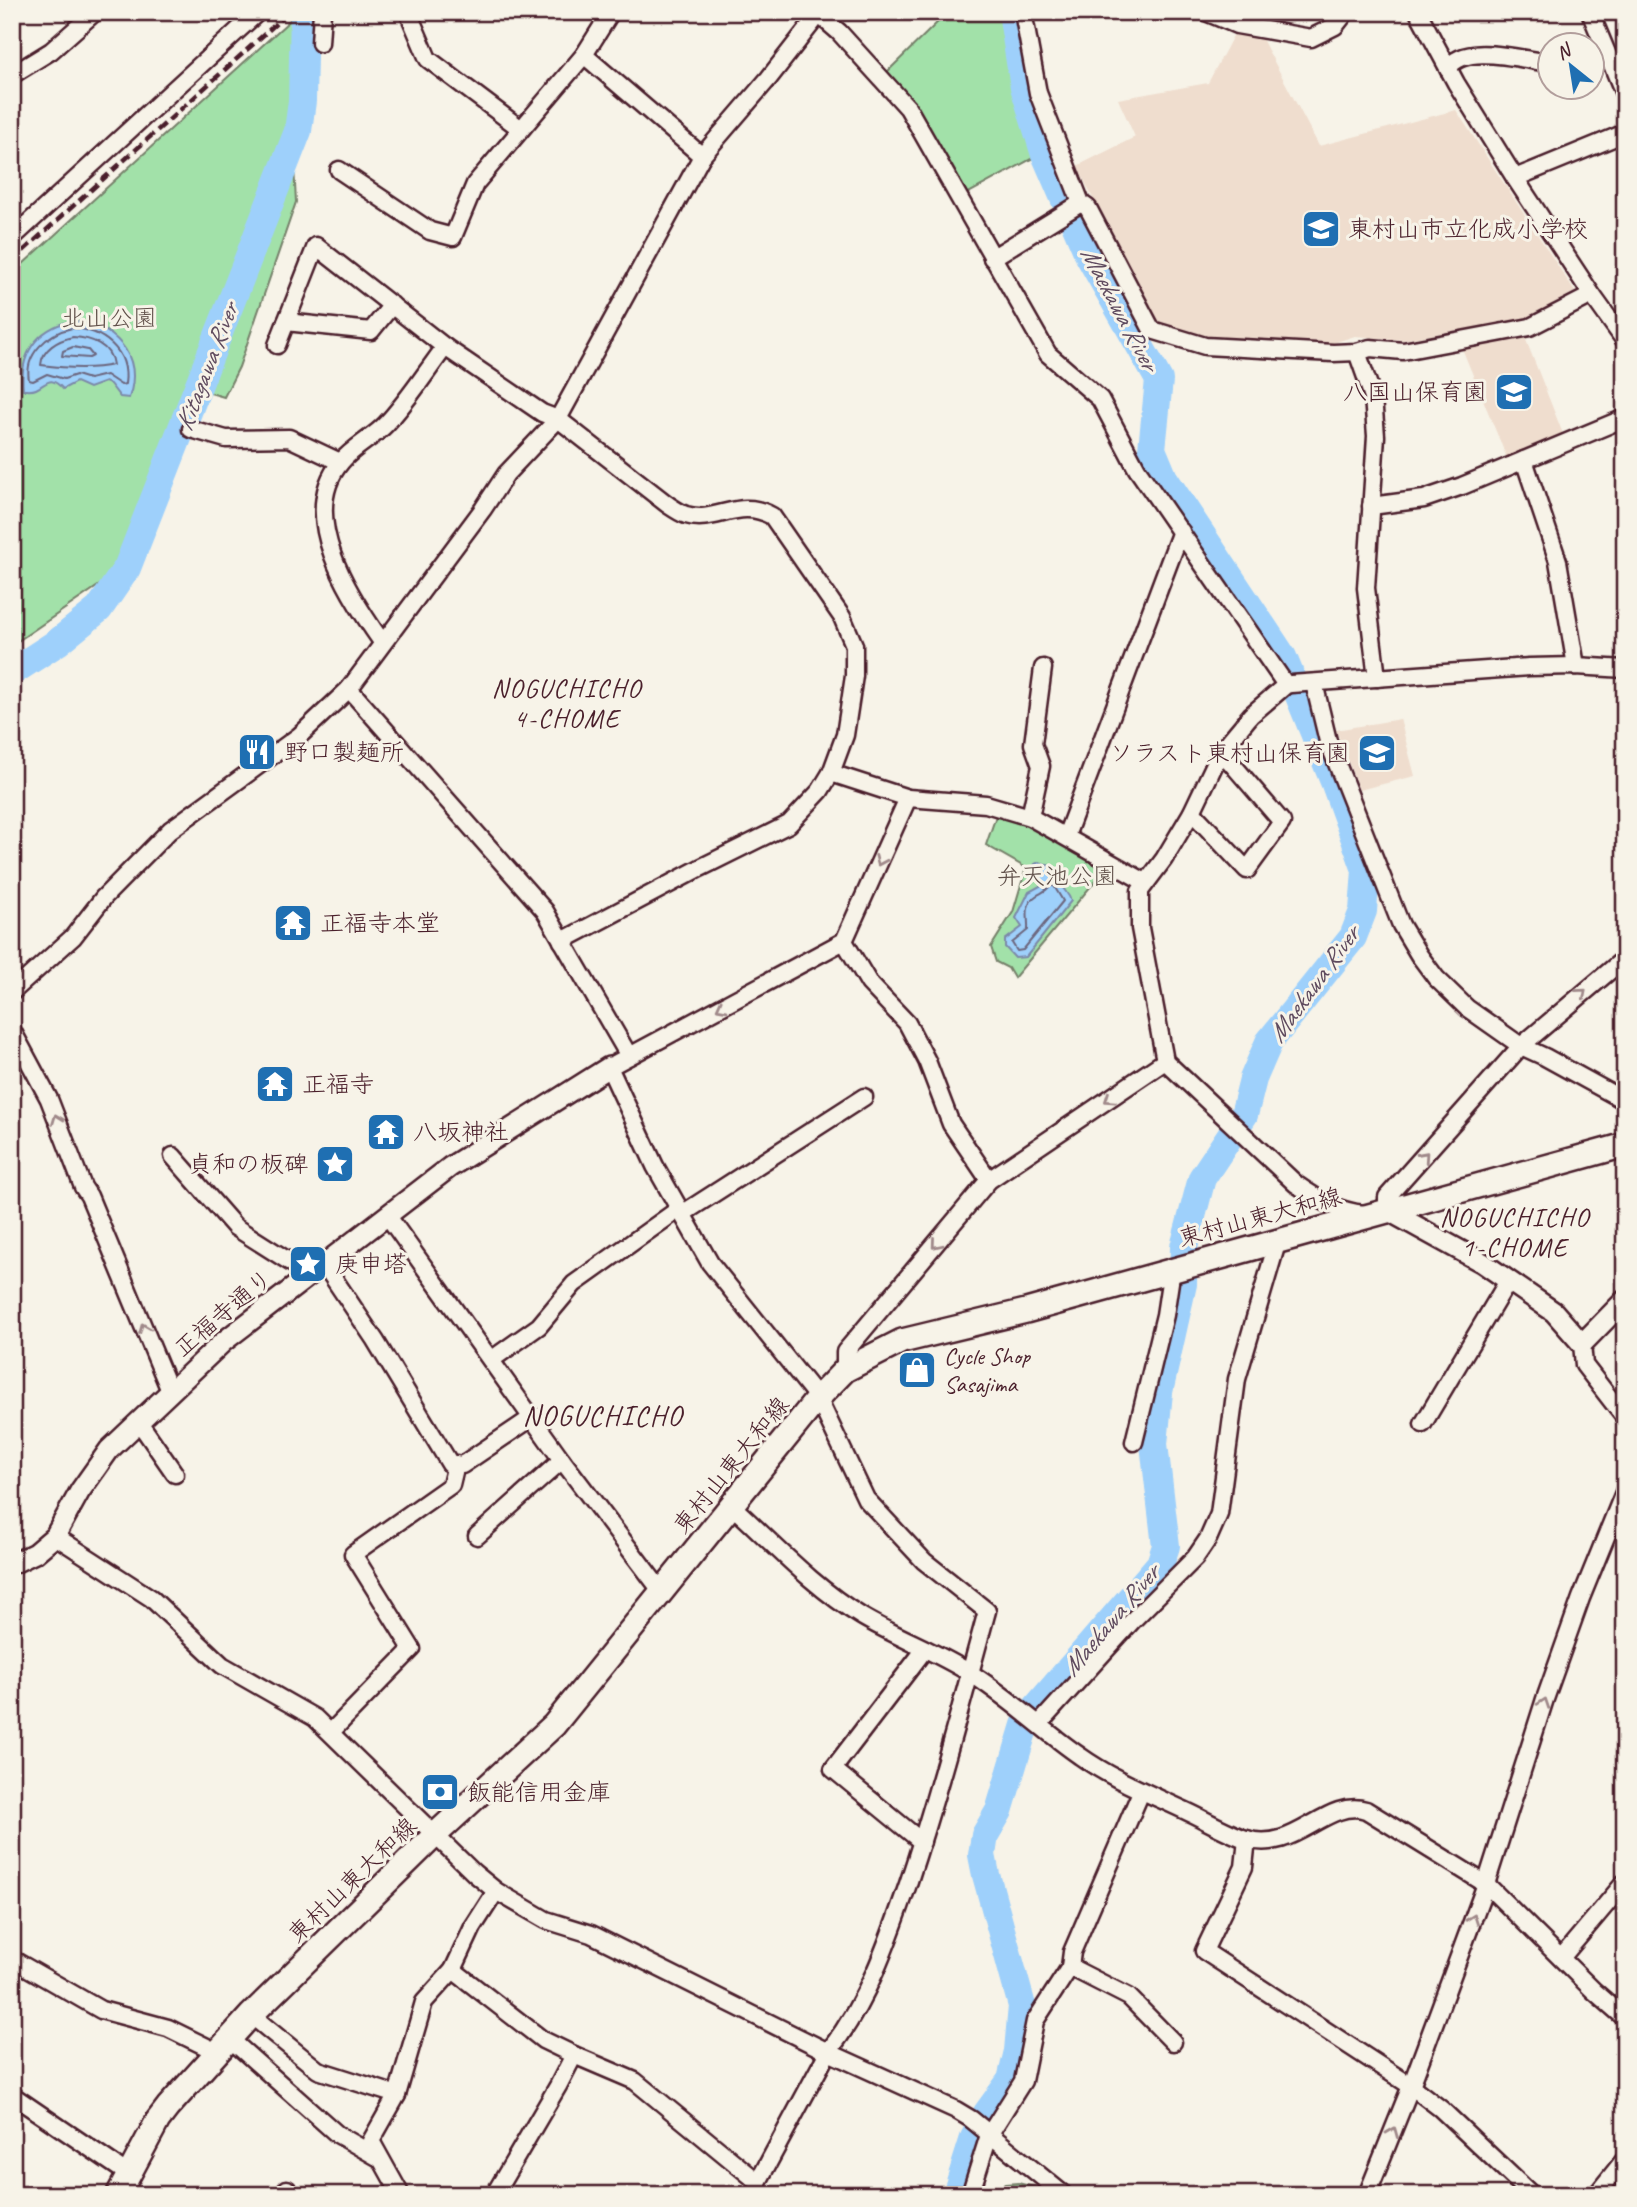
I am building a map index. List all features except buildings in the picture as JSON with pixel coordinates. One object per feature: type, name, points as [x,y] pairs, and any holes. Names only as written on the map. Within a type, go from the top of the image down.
[{"type":"main road","name":"東村山東大和線","points":[[123,2185],[158,2119],[223,2045],[436,1834],[554,1725],[818,1398],[845,1370],[902,1341],[1026,1311],[1625,1145]]},
{"type":"street","points":[[12,75],[51,51],[95,12]]},
{"type":"street","points":[[12,238],[258,12]]},
{"type":"street","points":[[320,43],[322,12]]},
{"type":"street","points":[[408,12],[428,59],[521,129]]},
{"type":"street","points":[[339,170],[430,231],[453,237],[475,184],[584,55],[611,12]]},
{"type":"street","points":[[1023,12],[1038,93],[1050,128],[1081,202],[1088,208],[1152,330],[1205,346],[1333,353],[1357,352],[1370,348],[1403,351],[1530,327],[1592,295]]},
{"type":"street","points":[[1206,12],[1237,25],[1311,38],[1335,26],[1346,12]]},
{"type":"street","points":[[1418,12],[1448,69],[1515,178],[1625,341]]},
{"type":"street","points":[[1590,12],[1625,96]]},
{"type":"street","points":[[12,992],[73,937],[104,897],[170,830],[299,737],[349,689],[506,474],[558,419],[702,156],[769,78],[818,13],[839,32],[908,108],[1048,355],[1100,399],[1137,469],[1288,685]]},
{"type":"street","points":[[1448,69],[1452,62],[1473,53],[1536,60]]},
{"type":"street","points":[[584,55],[702,156]]},
{"type":"street","points":[[1606,60],[1611,59]]},
{"type":"street","points":[[1515,178],[1625,133]]},
{"type":"street","points":[[992,258],[1081,202]]},
{"type":"street","points":[[277,345],[316,246],[445,347],[542,413],[558,419],[667,504],[686,515],[698,516],[744,508],[759,509],[772,516],[842,617],[854,645],[854,676],[845,735],[831,773],[820,791],[789,824],[562,941]]},
{"type":"street","points":[[286,322],[371,331],[392,305]]},
{"type":"street","points":[[382,642],[356,606],[331,550],[324,527],[324,495],[340,462],[386,424],[445,347]]},
{"type":"street","points":[[1357,352],[1373,397],[1376,436],[1366,588],[1377,678]]},
{"type":"street","points":[[1371,506],[1424,499],[1462,486],[1625,418]]},
{"type":"street","points":[[191,429],[226,439],[289,438],[340,462]]},
{"type":"street","points":[[1524,460],[1558,561],[1576,666]]},
{"type":"street","points":[[1066,836],[1181,531]]},
{"type":"street","points":[[1625,669],[1529,667],[1288,685],[1251,715],[1221,751],[1192,813],[1164,859],[1140,891],[1140,928],[1165,1060],[1296,1184],[1320,1201],[1346,1212],[1378,1212],[1483,1264],[1554,1312],[1582,1344],[1584,1364],[1625,1418]]},
{"type":"street","points":[[1030,817],[1041,766],[1033,744],[1043,668]]},
{"type":"street","points":[[1314,683],[1328,741],[1401,925],[1436,978],[1467,1008],[1521,1046],[1625,1101]]},
{"type":"street","points":[[349,689],[545,911],[629,1056]]},
{"type":"street","points":[[1192,813],[1247,870],[1282,821],[1221,751]]},
{"type":"street","points":[[831,773],[908,798],[986,804],[1030,817],[1145,882]]},
{"type":"street","points":[[453,1970],[543,2040],[635,2081],[759,2191],[828,2052],[881,1963],[922,1842],[987,1611],[923,1561],[866,1499],[818,1398],[710,1263],[680,1212],[609,1067],[844,941],[908,798]]},
{"type":"street","points":[[844,941],[869,983],[907,1023],[927,1060],[951,1124],[989,1180]]},
{"type":"street","points":[[1378,1212],[1387,1196],[1521,1046],[1625,958]]},
{"type":"street","points":[[12,1030],[49,1099],[83,1187],[170,1391]]},
{"type":"street","points":[[845,1370],[845,1352],[989,1180],[1165,1060]]},
{"type":"street","name":"正福寺通り","points":[[12,1564],[35,1553],[55,1536],[80,1491],[109,1450],[223,1342],[450,1167],[609,1067]]},
{"type":"street","points":[[491,1360],[539,1326],[574,1284],[680,1212],[864,1097]]},
{"type":"street","points":[[173,1156],[235,1227],[316,1269],[375,1339],[450,1464],[462,1465],[533,1417]]},
{"type":"street","points":[[387,1215],[562,1460],[662,1592]]},
{"type":"street","points":[[1033,1718],[1195,1558],[1208,1539],[1219,1514],[1237,1379],[1278,1240]]},
{"type":"street","points":[[1134,1442],[1165,1315],[1181,1267]]},
{"type":"street","points":[[1423,1424],[1508,1281]]},
{"type":"street","points":[[1582,1344],[1625,1300]]},
{"type":"street","points":[[139,1422],[175,1474]]},
{"type":"street","points":[[477,1535],[562,1460]]},
{"type":"street","points":[[331,1732],[412,1649],[353,1554],[451,1485],[456,1464]]},
{"type":"street","points":[[1367,2195],[1412,2086],[1486,1884],[1545,1699],[1581,1598],[1625,1490]]},
{"type":"street","points":[[732,1506],[829,1593],[861,1616],[970,1673],[1033,1718],[1079,1756],[1141,1792],[1247,1839],[1270,1843],[1340,1810],[1356,1807],[1366,1810],[1486,1884],[1625,2018]]},
{"type":"street","points":[[55,1536],[151,1598],[222,1665],[315,1718],[496,1891],[546,1920],[591,1934],[981,2128],[1064,2195]]},
{"type":"street","points":[[922,1842],[834,1769],[925,1649]]},
{"type":"street","points":[[970,2195],[981,2128],[1023,2081],[1035,2021],[1070,1967],[1072,1951],[1141,1792]]},
{"type":"street","points":[[1247,1839],[1244,1867],[1203,1951],[1412,2086],[1441,2109],[1532,2195]]},
{"type":"street","points":[[1561,1958],[1625,1882]]},
{"type":"street","points":[[401,2195],[371,2141],[397,2095],[424,2002],[453,1970],[473,1927],[496,1891]]},
{"type":"street","points":[[12,1959],[101,2010],[223,2045],[337,2134],[379,2158]]},
{"type":"street","points":[[1070,1967],[1129,1997],[1173,2042]]},
{"type":"street","points":[[251,2015],[318,2070],[397,2095]]},
{"type":"street","points":[[496,2194],[574,2055]]},
{"type":"street","points":[[12,2095],[123,2185]]},
{"type":"street","points":[[1596,2195],[1625,2159]]},
{"type":"shaded area","name":"東村山市立化成小学校","points":[[1235,32],[1261,37],[1319,146],[1456,110],[1575,292],[1527,318],[1403,340],[1355,336],[1324,346],[1207,341],[1154,323],[1077,166],[1135,137],[1118,99],[1208,83]]},
{"type":"shaded area","name":"八国山保育園","points":[[1524,335],[1565,439],[1509,463],[1461,346]]},
{"type":"shaded area","name":"ソラスト東村山保育園","points":[[1400,719],[1415,776],[1359,790],[1336,730]]},
{"type":"green space","points":[[948,12],[1011,12],[1024,87],[1044,152],[965,195],[886,73]]},
{"type":"green space","name":"北山公園","points":[[298,13],[292,129],[296,202],[239,367],[224,397],[186,386],[114,567],[101,584],[12,645],[12,274]]},
{"type":"green space","name":"弁天池公園","points":[[997,813],[1032,824],[1107,867],[1014,978],[1008,968],[996,962],[991,947],[1013,912],[1026,868],[986,845]]},
{"type":"green space","points":[[1018,2183],[1041,2189],[1047,2195],[987,2195],[1005,2184]]},
{"type":"water","points":[[71,321],[100,328],[121,344],[132,368],[133,382],[129,398],[120,397],[110,384],[105,382],[89,388],[76,382],[63,389],[52,381],[34,390],[23,390],[24,366],[32,345],[48,330]]},
{"type":"water","points":[[1039,862],[1055,870],[1071,901],[1026,957],[1015,958],[1005,947],[1005,940],[1022,927],[1016,918],[1029,892],[1042,885],[1031,872]]},
{"type":"waterway","name":"Kitagawa River","points":[[12,672],[58,642],[99,609],[127,568],[298,131],[302,101],[304,12]]},
{"type":"waterway","name":"Maekawa River","points":[[956,2195],[974,2138],[987,2113],[1011,2080],[1018,2051],[1022,2006],[986,1875],[982,1855],[985,1835],[999,1811],[1025,1725],[1036,1708],[1160,1564],[1166,1546],[1154,1444],[1159,1392],[1183,1284],[1184,1247],[1202,1178],[1244,1115],[1253,1079],[1269,1042],[1353,937],[1363,911],[1366,870],[1335,784],[1283,657],[1164,478],[1152,449],[1159,380],[1089,256],[1044,152],[1024,87],[1012,12]]},
{"type":"railway","points":[[12,261],[289,12]]},
{"type":"railway","points":[[1622,12],[1625,20]]},
{"type":"place","name":"東村山市立化成小学校","points":[[1321,229]]},
{"type":"place","name":"八国山保育園","points":[[1514,392]]},
{"type":"place","name":"野口製麺所","points":[[257,752]]},
{"type":"place","name":"ソラスト東村山保育園","points":[[1377,753]]},
{"type":"place","name":"正福寺本堂","points":[[293,923]]},
{"type":"place","name":"正福寺","points":[[275,1084]]},
{"type":"place","name":"八坂神社","points":[[386,1132]]},
{"type":"place","name":"貞和の板碑","points":[[335,1164]]},
{"type":"place","name":"庚申塔","points":[[308,1264]]},
{"type":"place","name":"Cycle Shop Sasajima","points":[[917,1370]]},
{"type":"place","name":"飯能信用金庫","points":[[440,1792]]},
{"type":"district","name":"NOGUCHICHO 4-CHOME","points":[[567,703]]},
{"type":"district","name":"NOGUCHICHO 1-CHOME","points":[[1515,1232]]},
{"type":"district","name":"NOGUCHICHO","points":[[603,1415]]}]
